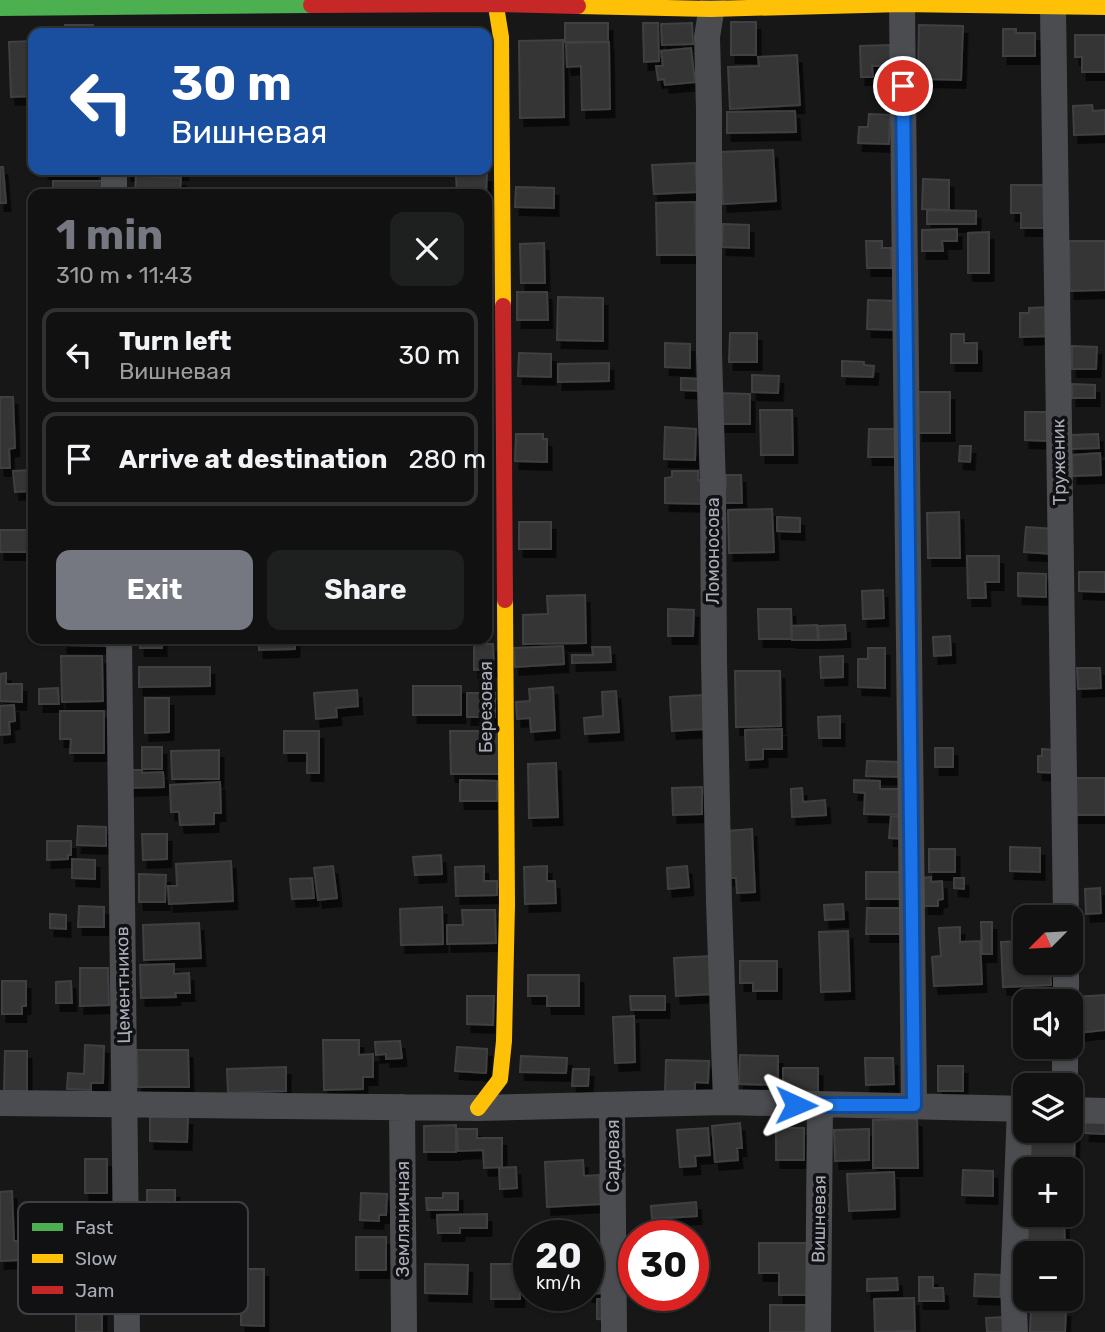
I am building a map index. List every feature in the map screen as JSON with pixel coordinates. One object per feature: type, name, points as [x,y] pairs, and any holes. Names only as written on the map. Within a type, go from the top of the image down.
[{"type":"street","points":[[0,8],[112,13],[354,3],[496,2],[941,3],[1053,8],[1105,7]]},
{"type":"street","name":"Березовая","points":[[478,1108],[500,1079],[504,1041],[507,904],[502,80],[496,2]]},
{"type":"street","name":"Ломоносова","points":[[711,4],[707,37],[709,353],[719,888],[726,1102]]},
{"type":"street","points":[[902,4],[914,1105]]},
{"type":"street","name":"Труженик","points":[[1053,8],[1066,905]]},
{"type":"street","name":"Цементников","points":[[119,644],[125,1202]]},
{"type":"street","points":[[0,1103],[478,1108],[726,1102],[1013,1109]]},
{"type":"street","name":"Вишневая","points":[[818,1332],[820,1105]]},
{"type":"street","name":"Садовая","points":[[612,1106],[614,1332]]},
{"type":"street","name":"Земляничная","points":[[402,1107],[404,1332]]},
{"type":"street","points":[[1083,1110],[1105,1111]]},
{"type":"street","points":[[1015,1332],[1013,1288],[1021,1143]]},
{"type":"street","name":"Цементников","points":[[127,1314],[127,1332]]},
{"type":"building","points":[[731,22],[756,22],[756,55],[731,55]]},
{"type":"building","points":[[565,23],[608,23],[608,42],[565,42]]},
{"type":"building","points":[[643,23],[658,23],[659,61],[644,62]]},
{"type":"building","points":[[692,23],[693,44],[662,45],[661,24]]},
{"type":"building","points":[[65,25],[93,25],[93,28],[65,28]]},
{"type":"building","points":[[919,25],[963,26],[961,80],[925,79],[918,71]]},
{"type":"building","points":[[1003,29],[1016,29],[1016,33],[1035,33],[1035,56],[1003,56]]},
{"type":"building","points":[[1075,35],[1105,35],[1105,72],[1082,72],[1082,57],[1075,57]]},
{"type":"building","points":[[563,40],[564,117],[520,118],[519,41]]},
{"type":"building","points":[[28,41],[28,96],[11,97],[9,42]]},
{"type":"building","points":[[609,42],[610,109],[582,110],[581,66],[567,67],[566,43]]},
{"type":"building","points":[[890,45],[890,66],[872,66],[873,77],[861,77],[860,46]]},
{"type":"building","points":[[691,48],[695,82],[665,85],[664,79],[658,80],[656,66],[663,66],[661,51]]},
{"type":"building","points":[[797,55],[800,105],[730,109],[728,67],[759,66],[758,57]]},
{"type":"building","points":[[1092,105],[1093,111],[1105,110],[1105,134],[1074,135],[1073,106]]},
{"type":"building","points":[[795,111],[796,132],[727,133],[727,112]]},
{"type":"building","points":[[869,114],[890,115],[889,144],[858,143],[859,127],[868,127]]},
{"type":"building","points":[[773,150],[776,201],[723,204],[721,152]]},
{"type":"building","points":[[695,163],[697,192],[654,194],[652,165]]},
{"type":"building","points":[[0,167],[3,167],[6,203],[0,203]]},
{"type":"building","points":[[456,175],[487,175],[486,189],[457,189]]},
{"type":"building","points":[[136,176],[181,178],[180,189],[135,189]]},
{"type":"building","points":[[923,179],[949,180],[949,210],[922,209]]},
{"type":"building","points":[[53,181],[103,181],[103,189],[53,189]]},
{"type":"building","points":[[1011,185],[1048,185],[1048,228],[1021,228],[1021,213],[1011,213]]},
{"type":"building","points":[[516,187],[554,188],[554,208],[515,207]]},
{"type":"building","points":[[695,202],[696,255],[657,255],[656,203]]},
{"type":"building","points":[[927,210],[976,211],[976,224],[927,224]]},
{"type":"building","points":[[723,224],[749,225],[749,248],[722,247]]},
{"type":"building","points":[[957,229],[957,241],[942,241],[943,251],[922,251],[922,230]]},
{"type":"building","points":[[989,232],[989,273],[968,273],[968,233]]},
{"type":"building","points":[[866,241],[882,241],[882,248],[891,248],[891,268],[867,268]]},
{"type":"building","points":[[1069,241],[1105,241],[1105,290],[1070,291]]},
{"type":"building","points":[[544,243],[545,283],[521,283],[520,244]]},
{"type":"building","points":[[517,292],[547,292],[548,320],[517,320]]},
{"type":"building","points":[[558,297],[603,298],[603,341],[557,340]]},
{"type":"building","points":[[868,300],[899,301],[898,330],[867,329]]},
{"type":"building","points":[[1051,307],[1052,336],[1020,337],[1020,313],[1029,313],[1029,308]]},
{"type":"building","points":[[730,333],[757,333],[757,362],[729,362]]},
{"type":"building","points":[[951,334],[964,334],[964,343],[977,343],[977,363],[951,363]]},
{"type":"building","points":[[665,343],[690,344],[690,368],[665,367]]},
{"type":"building","points":[[1072,346],[1097,347],[1096,369],[1072,369]]},
{"type":"building","points":[[519,353],[551,354],[551,377],[518,376]]},
{"type":"building","points":[[842,361],[864,362],[864,365],[874,366],[873,377],[842,376]]},
{"type":"building","points":[[609,363],[609,381],[558,382],[558,364]]},
{"type":"building","points":[[752,375],[779,376],[778,393],[752,392]]},
{"type":"building","points":[[681,378],[702,379],[702,391],[681,390]]},
{"type":"building","points":[[1072,384],[1095,385],[1095,398],[1072,398]]},
{"type":"building","points":[[917,392],[950,392],[950,433],[918,433]]},
{"type":"building","points":[[718,393],[750,394],[750,424],[718,424]]},
{"type":"building","points":[[0,397],[13,397],[15,448],[9,449],[10,468],[0,468]]},
{"type":"building","points":[[760,410],[792,410],[793,455],[761,455]]},
{"type":"building","points":[[1025,412],[1048,412],[1048,441],[1025,440]]},
{"type":"building","points":[[665,427],[696,429],[695,460],[664,459]]},
{"type":"building","points":[[869,429],[895,429],[895,457],[868,457]]},
{"type":"building","points":[[516,434],[543,434],[543,439],[547,439],[547,462],[515,461]]},
{"type":"building","points":[[1098,434],[1099,448],[1071,449],[1071,435]]},
{"type":"building","points":[[960,446],[971,446],[970,462],[959,461]]},
{"type":"building","points":[[1100,453],[1101,475],[1073,476],[1072,455]]},
{"type":"building","points":[[28,470],[28,491],[15,492],[13,471]]},
{"type":"building","points":[[672,471],[698,471],[698,480],[708,480],[707,504],[665,503],[665,478],[672,477]]},
{"type":"building","points":[[726,475],[741,475],[742,503],[722,503],[722,487],[726,487]]},
{"type":"building","points":[[772,509],[774,552],[729,553],[728,510]]},
{"type":"building","points":[[959,512],[960,558],[928,558],[927,513]]},
{"type":"building","points":[[777,517],[800,518],[800,532],[777,531]]},
{"type":"building","points":[[519,522],[551,522],[551,549],[519,549]]},
{"type":"building","points":[[1026,527],[1055,529],[1054,554],[1024,552]]},
{"type":"building","points":[[0,530],[27,530],[27,552],[0,552]]},
{"type":"building","points":[[967,556],[999,556],[999,582],[985,582],[986,598],[968,598]]},
{"type":"building","points":[[1079,572],[1105,572],[1105,592],[1079,591]]},
{"type":"building","points":[[1018,573],[1046,574],[1046,597],[1018,596]]},
{"type":"building","points":[[883,590],[884,618],[863,619],[862,591]]},
{"type":"building","points":[[585,595],[586,643],[523,644],[523,615],[548,614],[547,596]]},
{"type":"building","points":[[668,609],[694,610],[693,636],[668,636]]},
{"type":"building","points":[[758,609],[791,609],[792,639],[759,639]]},
{"type":"building","points":[[817,625],[818,640],[792,640],[791,626]]},
{"type":"building","points":[[845,625],[846,639],[819,640],[818,626]]},
{"type":"building","points":[[950,636],[951,655],[934,656],[933,637]]},
{"type":"building","points":[[110,644],[110,646],[63,645]]},
{"type":"building","points":[[140,644],[162,644],[162,648],[140,648]]},
{"type":"building","points":[[259,644],[295,644],[295,649],[259,650]]},
{"type":"building","points":[[474,644],[493,644],[494,669],[474,670]]},
{"type":"building","points":[[563,646],[564,664],[515,667],[514,648]]},
{"type":"building","points":[[592,647],[610,647],[611,662],[572,663],[572,655],[593,655]]},
{"type":"building","points":[[868,648],[885,648],[885,688],[858,687],[858,659],[868,659]]},
{"type":"building","points":[[61,656],[102,656],[103,701],[62,702]]},
{"type":"building","points":[[843,656],[843,677],[821,678],[820,657]]},
{"type":"building","points":[[139,667],[210,667],[210,686],[139,687]]},
{"type":"building","points":[[1077,668],[1100,668],[1101,688],[1078,689]]},
{"type":"building","points":[[735,671],[780,671],[781,726],[736,727]]},
{"type":"building","points":[[6,673],[6,684],[22,684],[22,702],[0,701],[0,674]]},
{"type":"building","points":[[413,686],[461,686],[461,715],[413,715]]},
{"type":"building","points":[[553,687],[555,730],[531,732],[530,718],[517,719],[516,702],[530,701],[529,689]]},
{"type":"building","points":[[58,688],[59,704],[39,704],[39,689]]},
{"type":"building","points":[[357,690],[358,706],[336,708],[337,717],[316,719],[314,693]]},
{"type":"building","points":[[616,691],[619,732],[585,734],[584,718],[603,716],[602,692]]},
{"type":"building","points":[[467,693],[495,693],[495,717],[467,717]]},
{"type":"building","points":[[703,695],[706,729],[672,731],[670,697]]},
{"type":"building","points":[[145,698],[169,698],[169,732],[145,733]]},
{"type":"building","points":[[14,705],[15,721],[9,722],[10,734],[0,735],[0,706]]},
{"type":"building","points":[[60,711],[104,711],[104,753],[70,753],[71,739],[60,739]]},
{"type":"building","points":[[840,716],[840,738],[819,738],[818,717]]},
{"type":"building","points":[[782,729],[782,749],[763,749],[763,759],[746,760],[745,730]]},
{"type":"building","points":[[284,731],[319,731],[319,773],[307,773],[307,753],[284,753]]},
{"type":"building","points":[[450,731],[500,731],[500,774],[451,774]]},
{"type":"building","points":[[142,747],[162,747],[162,769],[142,769]]},
{"type":"building","points":[[935,748],[953,748],[953,767],[935,767]]},
{"type":"building","points":[[1042,749],[1056,750],[1055,773],[1038,772],[1038,756],[1042,756]]},
{"type":"building","points":[[219,750],[219,779],[172,779],[171,751]]},
{"type":"building","points":[[867,761],[901,762],[901,777],[866,776]]},
{"type":"building","points":[[556,763],[558,817],[529,818],[528,764]]},
{"type":"building","points":[[128,770],[142,770],[142,773],[163,772],[164,787],[129,788]]},
{"type":"building","points":[[1075,778],[1105,778],[1105,815],[1075,815]]},
{"type":"building","points":[[460,780],[497,781],[497,801],[460,801]]},
{"type":"building","points":[[854,780],[880,781],[880,789],[904,789],[903,815],[864,814],[865,793],[854,792]]},
{"type":"building","points":[[220,782],[221,813],[214,813],[214,824],[180,825],[179,812],[171,812],[170,785]]},
{"type":"building","points":[[702,787],[702,814],[673,815],[672,788]]},
{"type":"building","points":[[802,788],[803,802],[825,800],[826,815],[792,817],[791,789]]},
{"type":"building","points":[[891,816],[907,816],[907,839],[889,838]]},
{"type":"building","points":[[78,826],[106,827],[106,846],[77,845]]},
{"type":"building","points":[[752,829],[755,892],[737,893],[736,878],[729,878],[726,831]]},
{"type":"building","points":[[142,834],[167,834],[167,859],[143,860]]},
{"type":"building","points":[[47,841],[71,841],[71,855],[68,855],[68,859],[47,860]]},
{"type":"building","points":[[1010,847],[1040,848],[1040,872],[1010,871]]},
{"type":"building","points":[[929,849],[955,849],[955,872],[929,872]]},
{"type":"building","points":[[441,855],[442,874],[415,875],[413,857]]},
{"type":"building","points":[[72,859],[95,860],[95,879],[72,878]]},
{"type":"building","points":[[231,861],[233,901],[169,904],[168,886],[177,886],[176,864]]},
{"type":"building","points":[[333,866],[337,898],[318,900],[314,868]]},
{"type":"building","points":[[484,866],[484,881],[497,881],[497,895],[456,896],[455,867]]},
{"type":"building","points":[[547,866],[547,881],[555,881],[556,903],[525,904],[524,867]]},
{"type":"building","points":[[687,866],[689,887],[668,889],[667,868]]},
{"type":"building","points":[[866,872],[901,872],[901,899],[866,899]]},
{"type":"building","points":[[139,874],[166,875],[165,902],[139,902]]},
{"type":"building","points":[[931,877],[931,882],[942,881],[943,899],[938,900],[938,906],[924,906],[923,878]]},
{"type":"building","points":[[312,878],[314,898],[292,899],[290,879]]},
{"type":"building","points":[[954,878],[964,878],[964,889],[954,888]]},
{"type":"building","points":[[1100,888],[1101,913],[1086,914],[1085,889]]},
{"type":"building","points":[[843,904],[844,919],[825,920],[824,905]]},
{"type":"building","points":[[79,906],[104,907],[104,927],[78,927]]},
{"type":"building","points":[[442,907],[443,944],[401,945],[400,909]]},
{"type":"building","points":[[867,908],[900,908],[900,934],[866,934]]},
{"type":"building","points":[[462,910],[495,910],[496,943],[447,944],[447,925],[463,925]]},
{"type":"building","points":[[50,914],[66,915],[66,929],[50,928]]},
{"type":"building","points":[[981,922],[992,922],[992,954],[982,954]]},
{"type":"building","points":[[199,923],[201,958],[144,960],[143,925]]},
{"type":"building","points":[[960,927],[960,942],[980,941],[982,984],[934,986],[932,957],[941,956],[939,928]]},
{"type":"building","points":[[848,931],[850,991],[821,992],[819,932]]},
{"type":"building","points":[[1001,942],[1013,942],[1013,975],[1051,975],[1051,985],[1003,987]]},
{"type":"building","points":[[711,956],[713,994],[676,996],[674,958]]},
{"type":"building","points":[[740,961],[777,961],[777,991],[753,991],[753,983],[740,983]]},
{"type":"building","points":[[174,964],[174,974],[189,973],[190,993],[175,993],[176,997],[141,998],[140,965]]},
{"type":"building","points":[[80,968],[108,968],[109,1005],[80,1006]]},
{"type":"building","points":[[528,975],[579,975],[579,1006],[547,1006],[547,996],[528,996]]},
{"type":"building","points":[[2,981],[26,981],[26,1006],[22,1006],[22,1014],[2,1014]]},
{"type":"building","points":[[71,981],[72,1003],[56,1003],[56,982]]},
{"type":"building","points":[[1105,995],[1105,1030],[1083,1032],[1083,996]]},
{"type":"building","points":[[467,996],[494,996],[493,1025],[467,1024]]},
{"type":"building","points":[[630,996],[665,996],[665,1010],[631,1010]]},
{"type":"building","points":[[634,1016],[635,1062],[615,1063],[613,1017]]},
{"type":"building","points":[[323,1040],[359,1040],[359,1055],[373,1054],[373,1077],[363,1077],[363,1089],[324,1090]]},
{"type":"building","points":[[400,1041],[402,1058],[386,1059],[386,1054],[376,1055],[375,1042]]},
{"type":"building","points":[[85,1045],[104,1046],[103,1083],[91,1083],[91,1090],[67,1089],[68,1073],[84,1074]]},
{"type":"building","points":[[457,1047],[487,1049],[486,1073],[455,1071]]},
{"type":"building","points":[[137,1050],[188,1050],[189,1087],[138,1087]]},
{"type":"building","points":[[5,1051],[27,1051],[27,1091],[4,1091]]},
{"type":"building","points":[[740,1055],[778,1056],[778,1085],[739,1084]]},
{"type":"building","points":[[521,1056],[567,1058],[566,1073],[520,1072]]},
{"type":"building","points":[[865,1058],[893,1058],[894,1084],[866,1085]]},
{"type":"building","points":[[666,1060],[709,1061],[708,1083],[695,1082],[695,1092],[665,1092]]},
{"type":"building","points":[[938,1066],[963,1066],[963,1091],[938,1091]]},
{"type":"building","points":[[286,1067],[286,1091],[228,1093],[227,1069]]},
{"type":"building","points":[[783,1068],[818,1068],[818,1092],[783,1092]]},
{"type":"building","points":[[573,1069],[589,1069],[588,1086],[572,1086]]},
{"type":"building","points":[[150,1116],[188,1117],[187,1142],[150,1141]]},
{"type":"building","points":[[917,1119],[918,1168],[873,1168],[873,1120]]},
{"type":"building","points":[[1086,1121],[1105,1122],[1105,1134],[1085,1133]]},
{"type":"building","points":[[740,1123],[742,1148],[737,1148],[738,1160],[715,1162],[712,1126]]},
{"type":"building","points":[[456,1125],[456,1152],[424,1152],[424,1126]]},
{"type":"building","points":[[708,1128],[710,1155],[695,1156],[696,1166],[680,1167],[677,1130]]},
{"type":"building","points":[[776,1128],[804,1128],[804,1160],[776,1160]]},
{"type":"building","points":[[457,1129],[477,1129],[477,1138],[502,1138],[502,1167],[484,1168],[483,1150],[458,1151]]},
{"type":"building","points":[[869,1129],[869,1160],[835,1161],[834,1130]]},
{"type":"building","points":[[1026,1143],[1075,1143],[1074,1157],[1025,1157]]},
{"type":"building","points":[[85,1159],[107,1159],[107,1193],[85,1193]]},
{"type":"building","points":[[583,1160],[584,1176],[599,1175],[601,1204],[547,1207],[545,1162]]},
{"type":"building","points":[[516,1167],[517,1188],[500,1189],[499,1168]]},
{"type":"building","points":[[963,1170],[993,1171],[993,1196],[962,1195]]},
{"type":"building","points":[[894,1172],[895,1209],[849,1211],[847,1174]]},
{"type":"building","points":[[147,1190],[175,1190],[175,1202],[147,1202]]},
{"type":"building","points":[[12,1191],[14,1241],[18,1241],[18,1260],[0,1261],[0,1192]]},
{"type":"building","points":[[361,1193],[387,1194],[386,1215],[379,1215],[379,1221],[360,1220]]},
{"type":"building","points":[[443,1193],[458,1193],[458,1210],[427,1210],[426,1198],[443,1198]]},
{"type":"building","points":[[696,1202],[697,1216],[652,1219],[651,1206]]},
{"type":"building","points":[[487,1214],[487,1228],[460,1228],[460,1233],[438,1233],[437,1215]]},
{"type":"building","points":[[1028,1227],[1064,1227],[1065,1241],[1028,1241]]},
{"type":"building","points":[[356,1237],[386,1237],[386,1270],[356,1270]]},
{"type":"building","points":[[759,1243],[810,1243],[810,1295],[779,1295],[779,1273],[759,1273]]},
{"type":"building","points":[[425,1264],[468,1265],[467,1294],[425,1293]]},
{"type":"building","points":[[491,1264],[513,1264],[513,1299],[491,1299]]},
{"type":"building","points":[[248,1269],[264,1269],[264,1326],[241,1325],[241,1314],[248,1314]]},
{"type":"building","points":[[975,1274],[1001,1275],[1000,1297],[974,1296]]},
{"type":"building","points":[[919,1277],[933,1277],[933,1288],[943,1288],[944,1301],[919,1301]]},
{"type":"building","points":[[897,1278],[898,1290],[867,1291],[867,1279]]},
{"type":"building","points":[[914,1298],[915,1331],[875,1332],[874,1299]]},
{"type":"building","points":[[604,1299],[613,1299],[613,1320],[597,1319],[597,1311],[604,1311]]},
{"type":"building","points":[[770,1305],[809,1305],[809,1332],[770,1332]]},
{"type":"building","points":[[1031,1311],[1066,1311],[1065,1332],[1030,1332]]},
{"type":"building","points":[[76,1314],[102,1314],[102,1332],[76,1332]]},
{"type":"building","points":[[1005,1317],[1006,1332],[987,1332],[986,1318]]},
{"type":"traffic: fast","points":[[0,8],[311,5]]},
{"type":"traffic: slow","points":[[495,0],[501,37],[503,306]]},
{"type":"traffic: slow","points":[[578,6],[710,9],[902,4],[1105,7]]},
{"type":"traffic: slow","points":[[478,1108],[500,1079],[504,1041],[507,904],[505,600]]},
{"type":"traffic: jam","points":[[311,5],[578,6]]},
{"type":"traffic: jam","points":[[503,306],[505,600]]},
{"type":"route","points":[[796,1105],[914,1105],[903,86]]}]
